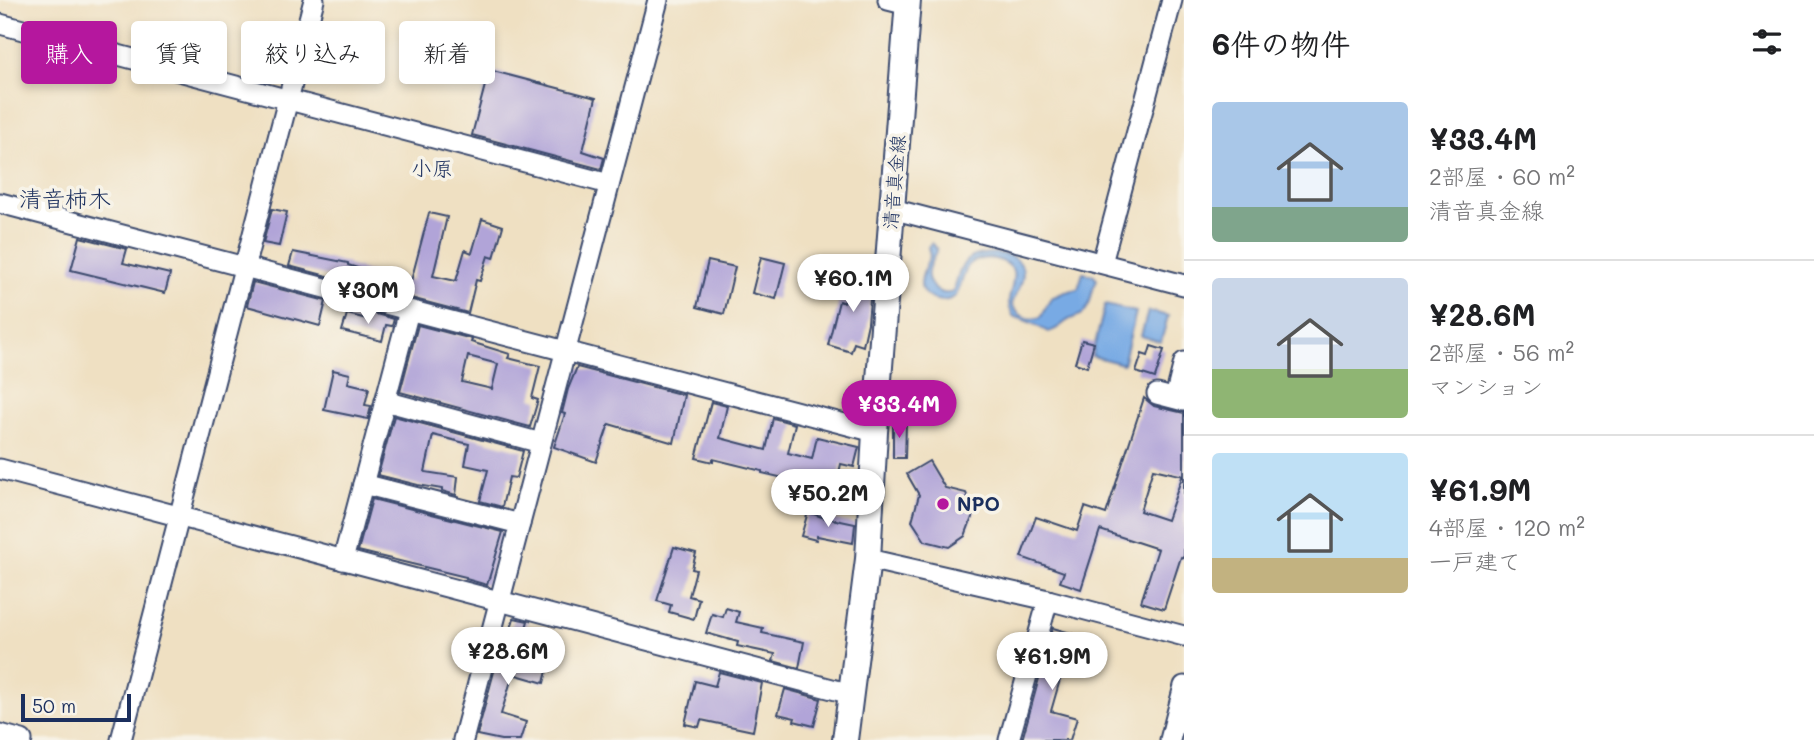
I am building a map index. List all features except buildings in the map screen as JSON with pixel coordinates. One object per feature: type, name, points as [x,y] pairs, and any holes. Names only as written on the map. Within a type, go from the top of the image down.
[{"type":"main road","name":"清音真金線","points":[[845,740],[868,559],[892,209],[901,2]]},
{"type":"street","points":[[121,740],[314,0]]},
{"type":"street","points":[[463,740],[658,0]]},
{"type":"street","points":[[1102,263],[1172,0]]},
{"type":"street","points":[[0,24],[609,184]]},
{"type":"street","points":[[0,203],[875,432]]},
{"type":"street","points":[[892,209],[1184,285]]},
{"type":"street","points":[[343,560],[409,311]]},
{"type":"street","points":[[1172,398],[1184,362]]},
{"type":"street","points":[[385,401],[541,443]]},
{"type":"street","points":[[0,469],[851,694]]},
{"type":"street","points":[[363,484],[520,524]]},
{"type":"street","points":[[868,559],[1048,600],[1184,636]]},
{"type":"street","points":[[1009,740],[1048,600]]},
{"type":"street","points":[[1170,740],[1184,686]]},
{"type":"street","points":[[0,734],[22,740]]},
{"type":"water","points":[[931,243],[937,249],[929,268],[929,281],[935,289],[943,293],[953,292],[961,268],[971,257],[996,254],[1019,261],[1023,277],[1012,304],[1020,315],[1028,318],[1041,317],[1051,298],[1078,289],[1083,273],[1094,275],[1097,281],[1084,313],[1048,332],[1013,316],[1009,302],[1013,270],[1009,265],[995,259],[981,259],[968,265],[956,296],[951,299],[934,300],[925,294],[921,283],[930,256],[928,247]]},
{"type":"water","points":[[1105,305],[1136,312],[1123,364],[1092,356]]},
{"type":"water","points":[[1148,311],[1168,316],[1161,342],[1141,336]]},
{"type":"place","name":"NPO","points":[[943,504]]},
{"type":"district","name":"小原","points":[[432,169]]},
{"type":"district","name":"清音柿木","points":[[65,199]]}]
